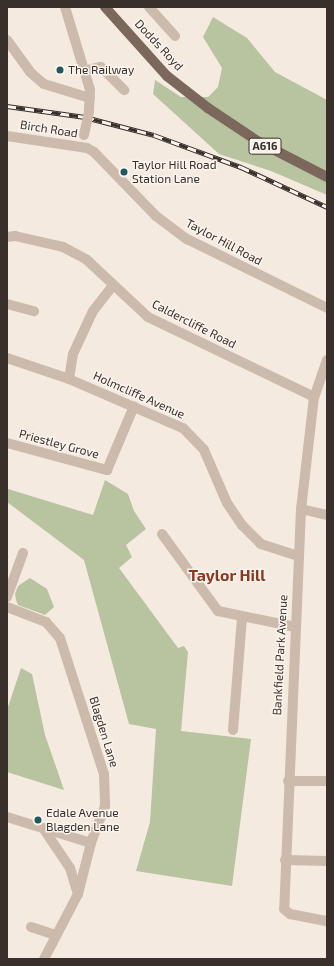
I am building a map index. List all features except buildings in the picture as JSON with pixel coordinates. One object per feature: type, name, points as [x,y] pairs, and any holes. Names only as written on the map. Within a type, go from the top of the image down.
[{"type":"main road","name":"Dodds Royd","points":[[105,7],[167,76],[259,142],[327,177]]},
{"type":"street","points":[[65,7],[90,98],[89,112],[84,135],[87,148]]},
{"type":"street","points":[[149,7],[175,36]]},
{"type":"street","points":[[7,40],[30,72],[44,84],[90,98]]},
{"type":"street","points":[[83,71],[101,67],[124,90]]},
{"type":"street","name":"Birch Road","points":[[7,136],[87,148]]},
{"type":"street","name":"Taylor Hill Road","points":[[87,148],[100,157],[156,216],[186,239],[327,308]]},
{"type":"street","name":"Caldercliffe Road","points":[[7,237],[15,236],[63,247],[87,260],[148,317],[314,397]]},
{"type":"street","points":[[69,379],[73,354],[93,311],[113,285]]},
{"type":"street","points":[[7,304],[34,311]]},
{"type":"street","name":"Holmcliffe Avenue","points":[[7,358],[69,379],[183,428],[204,450],[227,503],[242,525],[261,544],[298,556]]},
{"type":"street","name":"Bankfield Park Avenue","points":[[327,360],[314,397],[301,509],[284,860],[284,909],[290,914],[327,921]]},
{"type":"street","name":"Priestley Grove","points":[[7,443],[107,470],[134,406]]},
{"type":"street","points":[[301,509],[327,514]]},
{"type":"street","points":[[162,534],[214,607],[222,613],[295,627]]},
{"type":"street","points":[[7,597],[23,553]]},
{"type":"street","name":"Blagden Lane","points":[[7,607],[46,622],[54,628],[68,657],[104,774],[105,806],[91,843],[78,894],[44,959]]},
{"type":"street","points":[[233,730],[238,713],[242,618]]},
{"type":"street","points":[[288,781],[327,781]]},
{"type":"street","points":[[7,817],[91,843]]},
{"type":"street","points":[[43,828],[70,868],[78,894]]},
{"type":"street","points":[[284,860],[327,861]]},
{"type":"street","points":[[31,927],[56,935]]},
{"type":"green space","points":[[213,17],[247,38],[275,72],[327,100],[327,195],[271,171],[219,154],[153,94],[155,80],[181,97],[208,97],[218,87],[222,68],[203,37]]},
{"type":"green space","points":[[105,480],[128,494],[134,511],[146,529],[126,545],[132,557],[119,568],[178,648],[184,646],[188,652],[181,731],[251,739],[232,886],[136,871],[150,822],[156,729],[129,724],[84,560],[7,502],[8,489],[93,515]]},
{"type":"green space","points":[[30,578],[47,589],[54,607],[45,615],[18,605],[15,594],[18,586]]},
{"type":"green space","points":[[21,668],[32,674],[45,735],[64,790],[7,772],[7,710]]},
{"type":"railway","points":[[7,106],[85,117],[154,135],[241,167],[327,207]]},
{"type":"place","name":"The Railway","points":[[60,70]]},
{"type":"place","name":"Taylor Hill Road Station Lane","points":[[124,172]]},
{"type":"place","name":"Edale Avenue Blagden Lane","points":[[38,820]]},
{"type":"district","name":"Taylor Hill","points":[[227,575]]}]
